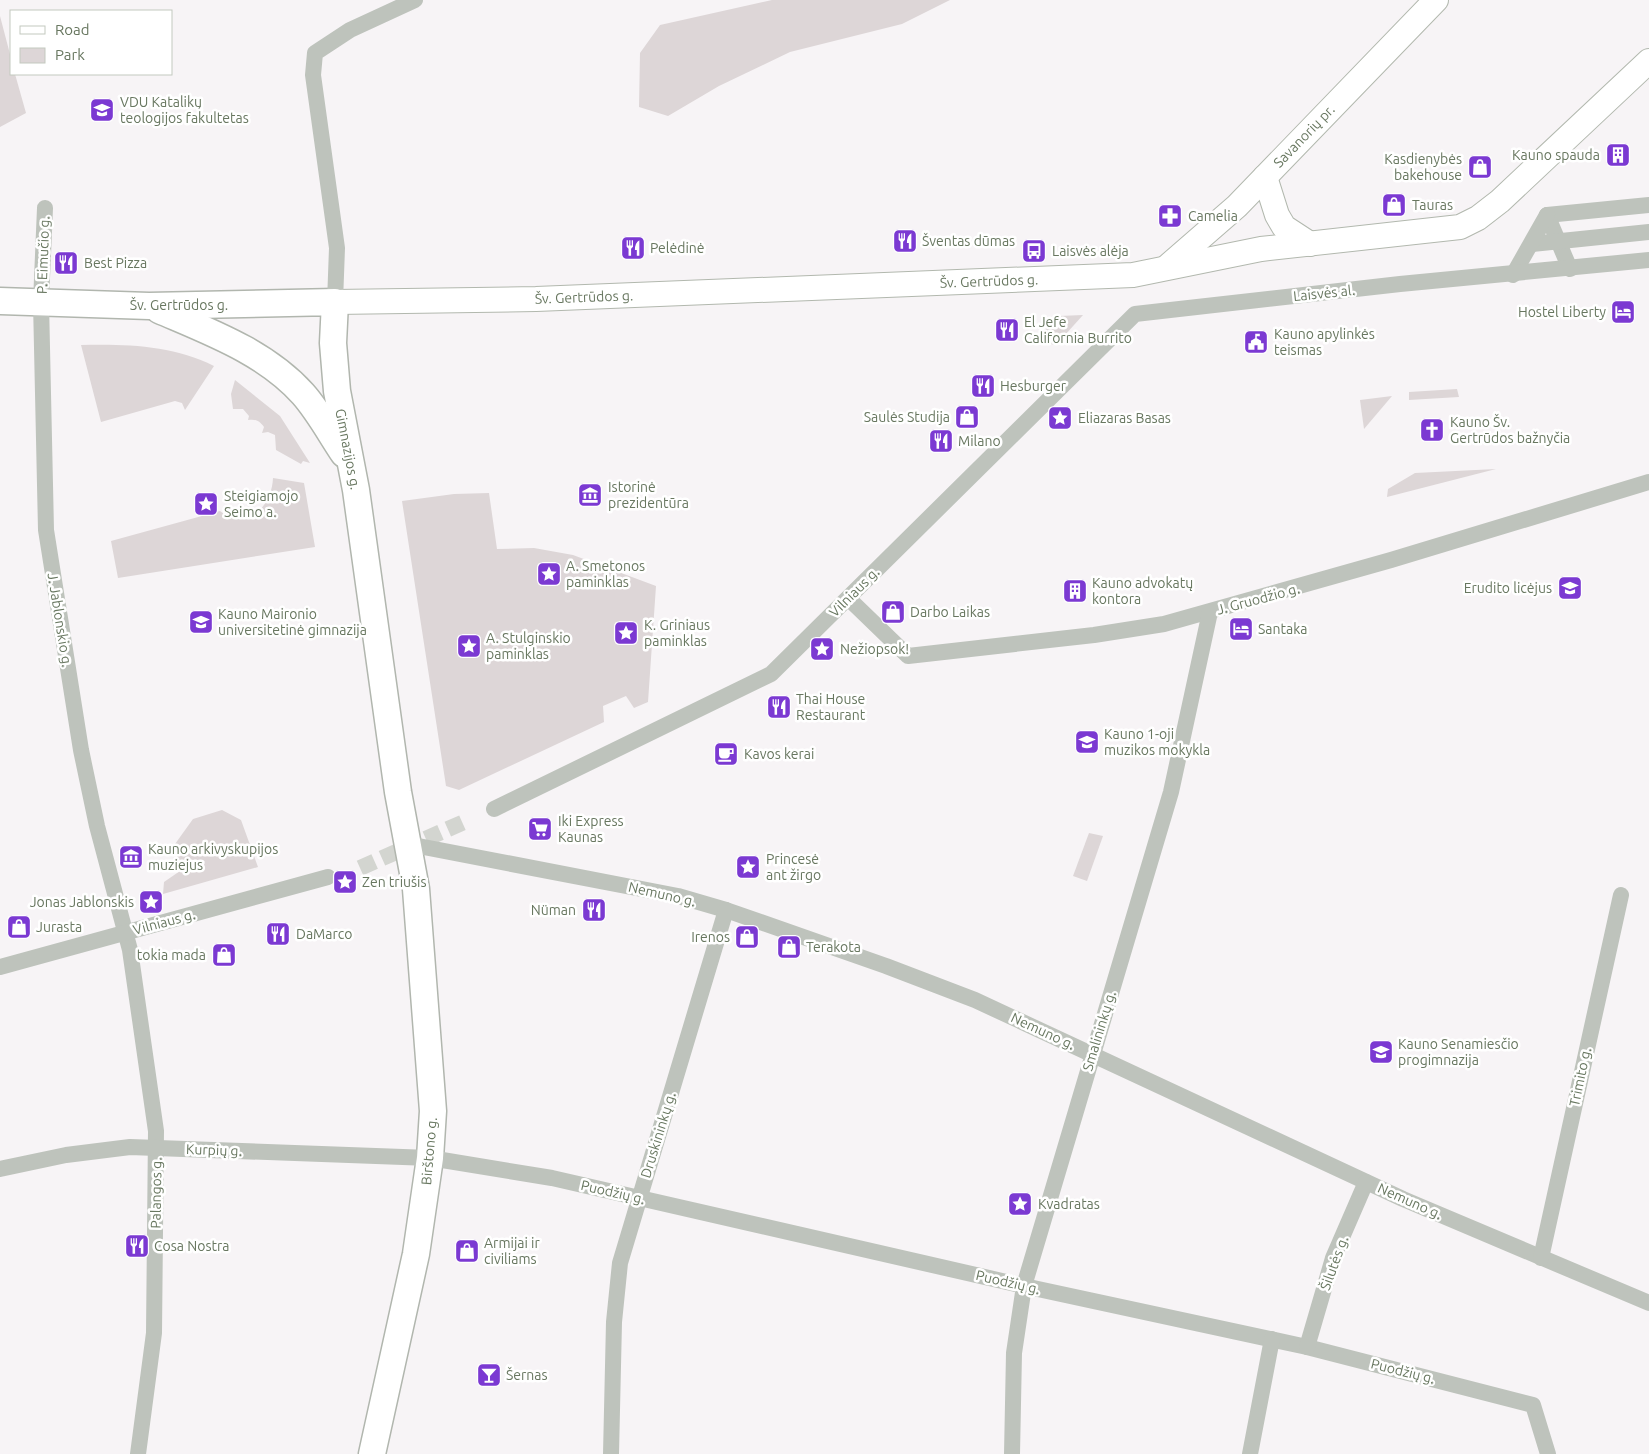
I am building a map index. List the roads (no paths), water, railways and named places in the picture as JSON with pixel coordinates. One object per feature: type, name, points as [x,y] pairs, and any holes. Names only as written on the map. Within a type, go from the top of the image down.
[{"type":"main road","name":"Savanorių pr.","points":[[1167,267],[1237,206],[1436,0]]},
{"type":"main road","points":[[1167,267],[1261,249],[1460,227],[1478,218],[1500,201],[1649,61]]},
{"type":"main road","points":[[1265,177],[1277,215],[1284,227],[1310,244]]},
{"type":"main road","name":"Šv. Gertrūdos g.","points":[[0,301],[149,306],[536,299],[1133,275],[1167,267]]},
{"type":"main road","name":"Gimnazijos g.","points":[[335,302],[334,360],[337,391],[350,463],[398,792],[408,844]]},
{"type":"main road","points":[[149,306],[252,353],[285,376],[304,395],[350,463]]},
{"type":"main road","name":"Birštono g.","points":[[372,1454],[416,1254],[430,1158],[433,1111],[428,1025],[416,889],[408,844]]},
{"type":"street","name":"Gimnazijos g.","points":[[335,302],[337,248],[313,75],[316,53],[350,30],[416,0]]},
{"type":"street","points":[[1547,215],[1649,205]]},
{"type":"street","name":"P. Eimučio g.","points":[[41,302],[45,208]]},
{"type":"street","points":[[1547,215],[1570,269]]},
{"type":"street","points":[[1513,275],[1547,215]]},
{"type":"street","points":[[1532,244],[1649,232]]},
{"type":"street","name":"Laisvės al.","points":[[1135,314],[1400,284],[1513,275],[1649,260]]},
{"type":"street","name":"J. Jablonskio g.","points":[[41,302],[48,539],[81,750],[97,826],[125,932]]},
{"type":"street","name":"Vilniaus g.","points":[[494,809],[771,674],[1135,314]]},
{"type":"street","name":"J. Gruodžio g.","points":[[848,598],[908,656],[1094,635],[1164,624],[1210,612],[1518,523],[1649,482]]},
{"type":"street","name":"Smalininkų g.","points":[[1012,1454],[1014,1353],[1024,1286],[1092,1054],[1140,904],[1171,792],[1210,612]]},
{"type":"street","name":"Nemuno g.","points":[[408,844],[598,879],[678,896],[726,910],[975,1000],[1366,1182],[1649,1303]]},
{"type":"street","name":"Vilniaus g.","points":[[0,967],[328,877]]},
{"type":"street","name":"Trimito g.","points":[[1541,1258],[1621,895]]},
{"type":"street","name":"Druskininkų g.","points":[[611,1454],[614,1322],[620,1263],[638,1197],[726,910]]},
{"type":"street","name":"Palangos g.","points":[[125,932],[130,950],[156,1131],[154,1333],[138,1454]]},
{"type":"street","name":"Kurpių g.","points":[[0,1169],[66,1155],[130,1147],[430,1158]]},
{"type":"street","name":"Puodžių g.","points":[[430,1158],[552,1178],[1024,1286],[1307,1346],[1533,1405],[1548,1454]]},
{"type":"street","name":"Šilutės g.","points":[[1307,1346],[1333,1258],[1366,1182]]},
{"type":"street","points":[[1250,1454],[1272,1339]]},
{"type":"tunnel","points":[[360,868],[464,822]]},
{"type":"place","name":"VDU Katalikų teologijos fakultetas","points":[[102,110]]},
{"type":"place","name":"Kauno spauda","points":[[1618,155]]},
{"type":"place","name":"Kasdienybės bakehouse","points":[[1480,167]]},
{"type":"place","name":"Tauras","points":[[1394,205]]},
{"type":"place","name":"Camelia","points":[[1170,216]]},
{"type":"place","name":"Šventas dūmas","points":[[905,241]]},
{"type":"place","name":"Pelėdinė","points":[[633,248]]},
{"type":"place","name":"Laisvės alėja","points":[[1034,251]]},
{"type":"place","name":"Best Pizza","points":[[66,263]]},
{"type":"place","name":"Hostel Liberty","points":[[1623,312]]},
{"type":"place","name":"El Jefe California Burrito","points":[[1007,330]]},
{"type":"place","name":"Kauno apylinkės teismas","points":[[1256,342]]},
{"type":"place","name":"Hesburger","points":[[983,386]]},
{"type":"place","name":"Saulės Studija","points":[[967,417]]},
{"type":"place","name":"Eliazaras Basas","points":[[1060,418]]},
{"type":"place","name":"Kauno Šv. Gertrūdos bažnyčia","points":[[1432,430]]},
{"type":"place","name":"Milano","points":[[941,441]]},
{"type":"place","name":"Istorinė prezidentūra","points":[[590,495]]},
{"type":"place","name":"Steigiamojo Seimo a.","points":[[206,504]]},
{"type":"place","name":"A. Smetonos paminklas","points":[[549,574]]},
{"type":"place","name":"Erudito licėjus","points":[[1570,588]]},
{"type":"place","name":"Kauno advokatų kontora","points":[[1075,591]]},
{"type":"place","name":"Darbo Laikas","points":[[893,612]]},
{"type":"place","name":"Kauno Maironio universitetinė gimnazija","points":[[201,622]]},
{"type":"place","name":"Santaka","points":[[1241,629]]},
{"type":"place","name":"K. Griniaus paminklas","points":[[626,633]]},
{"type":"place","name":"A. Stulginskio paminklas","points":[[469,646]]},
{"type":"place","name":"Nežiopsok!","points":[[822,649]]},
{"type":"place","name":"Thai House Restaurant","points":[[779,707]]},
{"type":"place","name":"Kauno 1-oji muzikos mokykla","points":[[1087,742]]},
{"type":"place","name":"Kavos kerai","points":[[726,754]]},
{"type":"place","name":"Iki Express Kaunas","points":[[540,829]]},
{"type":"place","name":"Kauno arkivyskupijos muziejus","points":[[131,857]]},
{"type":"place","name":"Princesė ant žirgo","points":[[748,867]]},
{"type":"place","name":"Zen triušis","points":[[345,882]]},
{"type":"place","name":"Jonas Jablonskis","points":[[151,902]]},
{"type":"place","name":"Nüman","points":[[594,910]]},
{"type":"place","name":"Jurasta","points":[[19,927]]},
{"type":"place","name":"DaMarco","points":[[278,934]]},
{"type":"place","name":"Irenos","points":[[747,937]]},
{"type":"place","name":"Terakota","points":[[789,947]]},
{"type":"place","name":"tokia mada","points":[[224,955]]},
{"type":"place","name":"Kauno Senamiesčio progimnazija","points":[[1381,1052]]},
{"type":"place","name":"Kvadratas","points":[[1020,1204]]},
{"type":"place","name":"Cosa Nostra","points":[[137,1246]]},
{"type":"place","name":"Armijai ir civiliams","points":[[467,1251]]},
{"type":"place","name":"Šernas","points":[[489,1375]]}]
